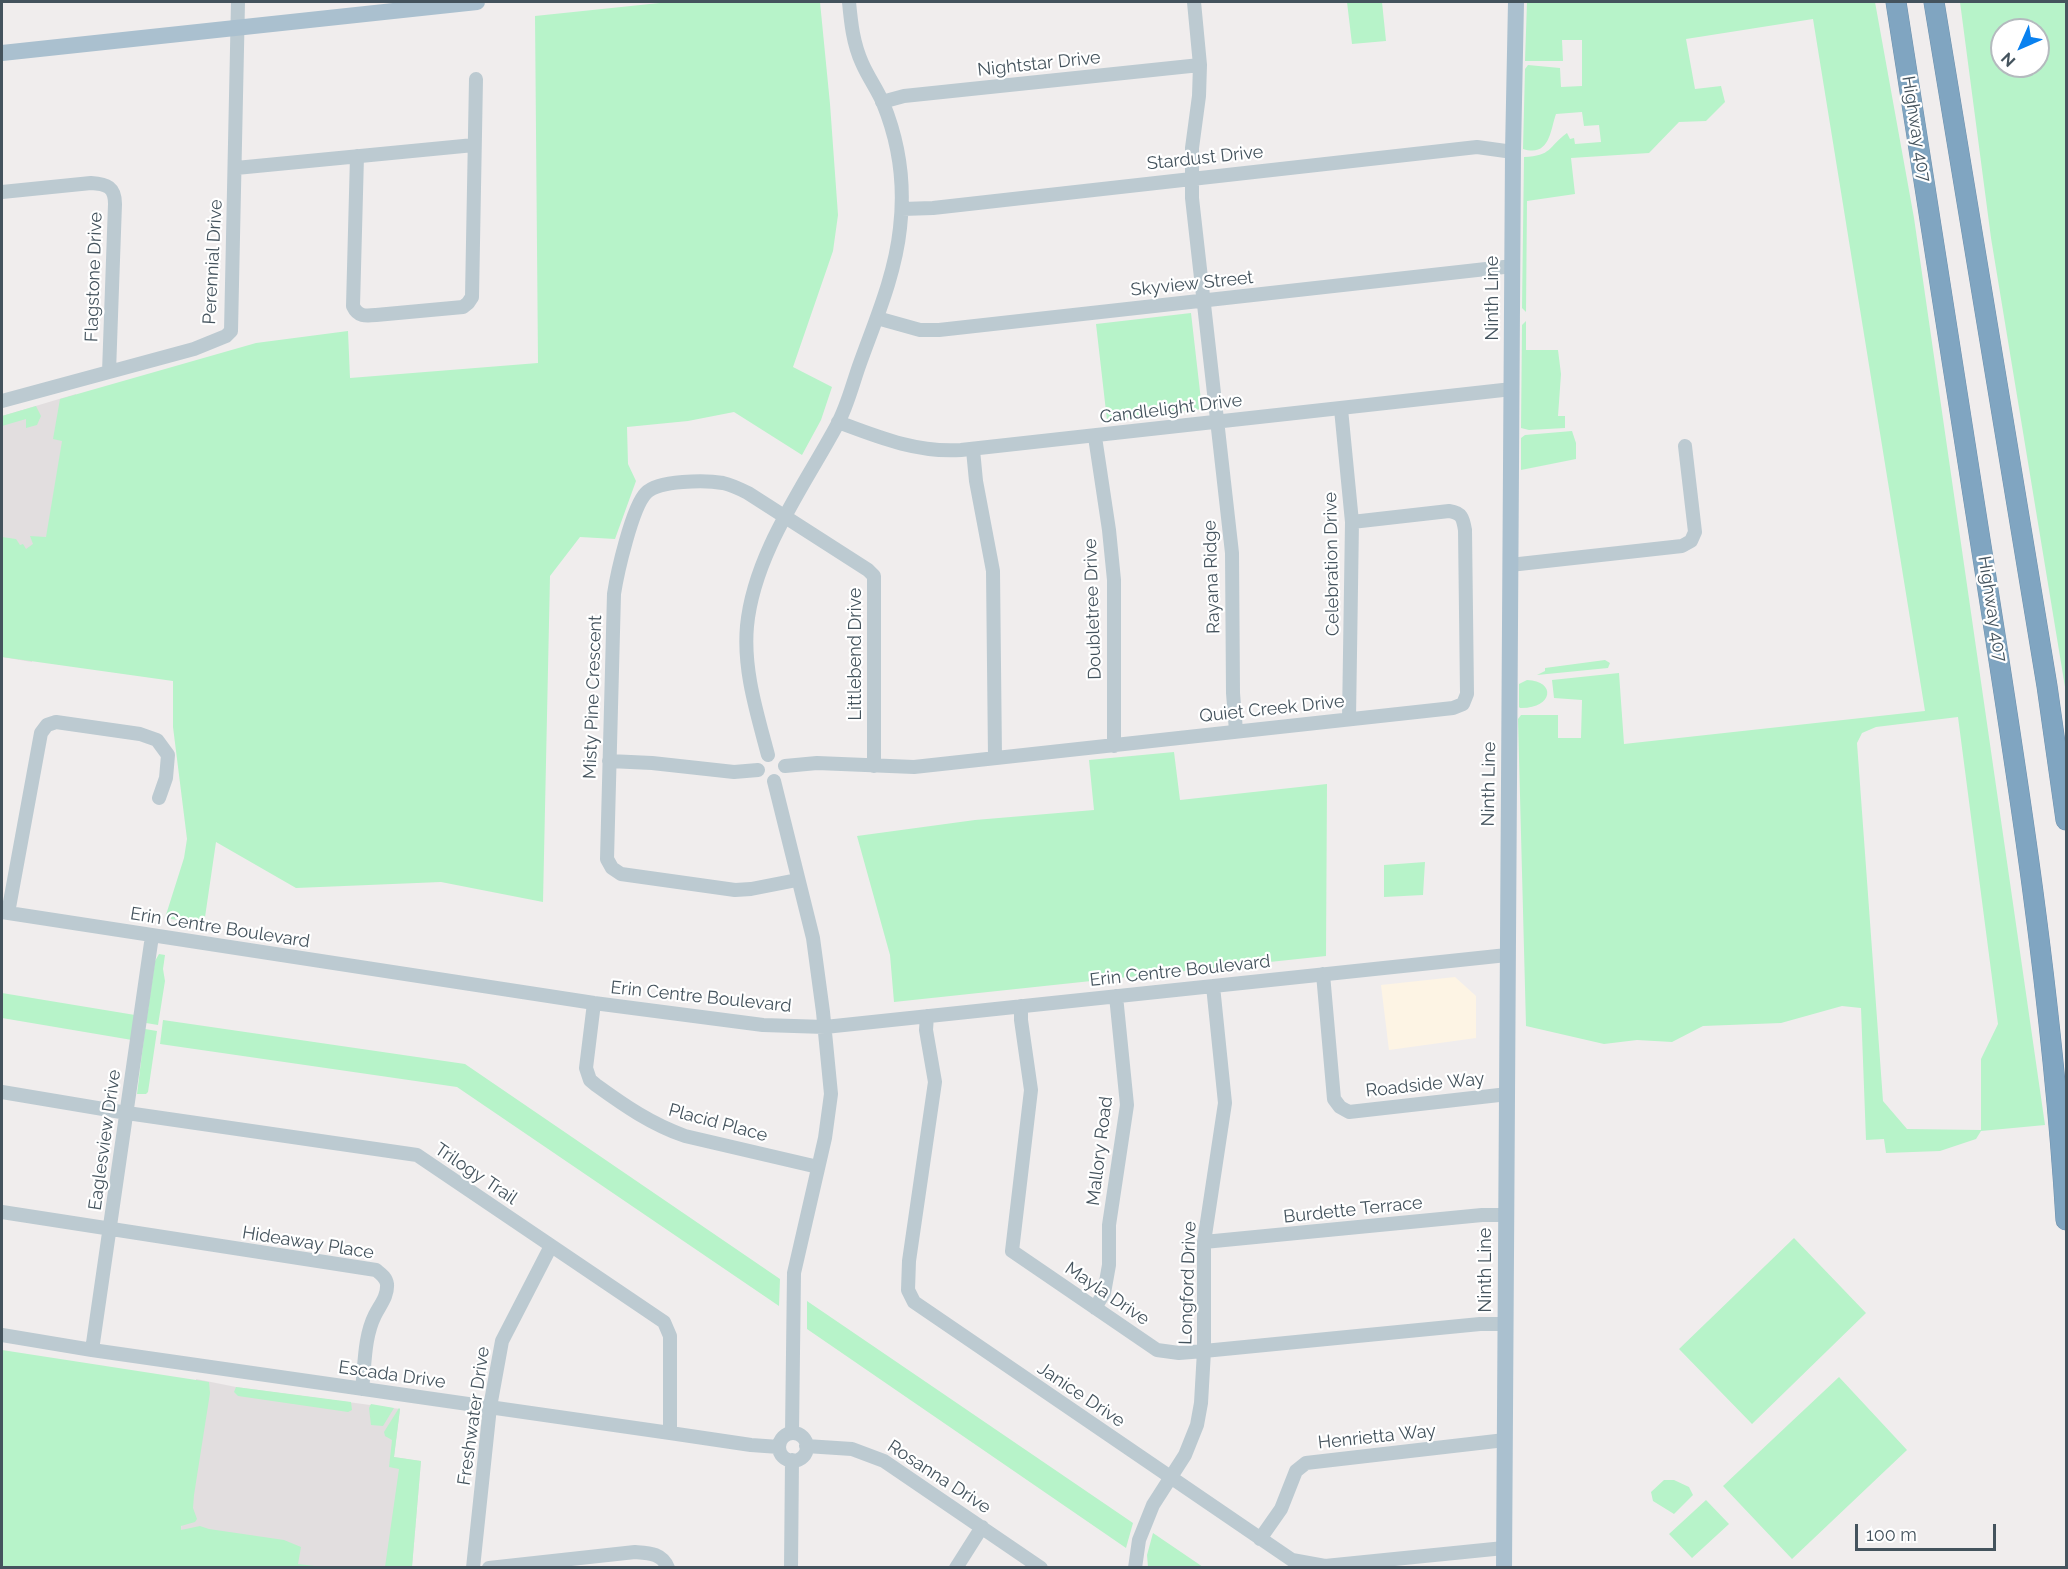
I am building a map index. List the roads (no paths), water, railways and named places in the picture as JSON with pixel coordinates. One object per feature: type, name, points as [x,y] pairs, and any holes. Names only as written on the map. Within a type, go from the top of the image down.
[{"type":"highway","name":"Highway 407","points":[[1896,2],[2014,743],[2043,978],[2067,1220]]},
{"type":"highway","points":[[1936,6],[2067,820]]},
{"type":"main road","points":[[2,53],[477,2]]},
{"type":"main road","name":"Ninth Line","points":[[1504,1568],[1513,152],[1516,2]]},
{"type":"street","name":"Perennial Drive","points":[[2,401],[194,349],[226,336],[231,331],[238,2]]},
{"type":"street","points":[[768,755],[749,678],[747,660],[747,627],[758,573],[838,422],[894,266],[902,209],[898,157],[882,102],[853,38],[849,2]]},
{"type":"street","name":"Rayana Ridge","points":[[1194,2],[1200,65],[1199,96],[1192,148],[1192,198],[1232,553],[1233,693],[1236,731]]},
{"type":"street","name":"Nightstar Drive","points":[[882,102],[904,96],[1200,65]]},
{"type":"street","points":[[357,156],[353,306],[356,312],[363,316],[463,307],[472,297],[476,78]]},
{"type":"street","points":[[236,168],[474,145]]},
{"type":"street","name":"Stardust Drive","points":[[902,209],[933,208],[1477,147],[1513,152]]},
{"type":"street","name":"Flagstone Drive","points":[[2,192],[91,183],[104,183],[112,189],[115,195],[115,216],[109,372]]},
{"type":"street","name":"Skyview Street","points":[[877,318],[920,330],[939,330],[1513,266]]},
{"type":"street","name":"Candlelight Drive","points":[[838,422],[891,442],[909,446],[950,451],[973,450],[1512,388]]},
{"type":"street","name":"Celebration Drive","points":[[1341,409],[1352,522],[1349,719]]},
{"type":"street","name":"Doubletree Drive","points":[[1095,437],[1110,530],[1114,580],[1114,746]]},
{"type":"street","points":[[1510,565],[1682,546],[1691,541],[1695,532],[1685,446]]},
{"type":"street","points":[[973,450],[976,481],[993,571],[995,758]]},
{"type":"street","name":"Misty Pine Crescent","points":[[786,518],[748,493],[720,483],[701,481],[660,486],[646,493],[621,557],[614,594],[607,859],[612,868],[621,874],[735,890],[797,880]]},
{"type":"street","name":"Quiet Creek Drive","points":[[785,766],[818,763],[914,767],[1453,708],[1463,704],[1467,694],[1465,530],[1462,516],[1458,512],[1449,511],[1352,522]]},
{"type":"street","name":"Littlebend Drive","points":[[786,518],[874,576],[874,766]]},
{"type":"street","points":[[5,912],[41,733],[47,725],[56,722],[140,734],[157,740],[168,754],[166,778],[159,798]]},
{"type":"street","points":[[756,770],[762,759],[768,755],[774,754],[780,757],[785,766],[783,775],[774,781]]},
{"type":"street","points":[[609,761],[734,772],[756,770]]},
{"type":"street","points":[[756,770],[762,777],[774,781]]},
{"type":"street","points":[[774,781],[813,938],[831,1094],[825,1138],[794,1273],[792,1433]]},
{"type":"street","name":"Erin Centre Boulevard","points":[[5,912],[594,1003],[763,1025],[825,1027],[1507,955]]},
{"type":"street","name":"Eaglesview Drive","points":[[92,1350],[152,936]]},
{"type":"street","name":"Roadside Way","points":[[1323,974],[1334,1099],[1341,1107],[1349,1112],[1508,1094]]},
{"type":"street","name":"Longford Drive","points":[[1135,1568],[1142,1531],[1153,1505],[1185,1455],[1197,1425],[1201,1403],[1204,1351],[1204,1242],[1225,1103],[1213,986]]},
{"type":"street","name":"Mallory Road","points":[[1095,1308],[1104,1293],[1109,1265],[1109,1225],[1127,1106],[1116,996]]},
{"type":"street","name":"Placid Place","points":[[594,1003],[586,1068],[590,1080],[596,1085],[648,1121],[666,1129],[685,1136],[818,1167]]},
{"type":"street","name":"Mayla Drive","points":[[1021,1006],[1031,1090],[1012,1251],[1157,1350],[1179,1353],[1480,1324],[1506,1324]]},
{"type":"street","name":"Janice Drive","points":[[927,1016],[926,1030],[935,1082],[909,1261],[908,1290],[914,1302],[1292,1560],[1325,1566],[1504,1548]]},
{"type":"street","name":"Trilogy Trail","points":[[2,1092],[128,1113],[417,1155],[666,1324],[670,1336],[670,1433]]},
{"type":"street","points":[[2,1212],[110,1230]]},
{"type":"street","name":"Burdette Terrace","points":[[1204,1242],[1482,1215],[1506,1215]]},
{"type":"street","name":"Hideaway Place","points":[[110,1230],[376,1270],[387,1282],[387,1290],[370,1329],[362,1389]]},
{"type":"street","name":"Freshwater Drive","points":[[473,1568],[490,1407],[502,1341],[508,1325],[551,1246]]},
{"type":"street","name":"Escada Drive","points":[[2,1335],[362,1389],[751,1445],[779,1447]]},
{"type":"street","points":[[792,1433],[802,1437],[806,1446],[802,1456],[792,1460],[783,1456],[779,1447],[781,1439],[792,1433]]},
{"type":"street","name":"Henrietta Way","points":[[1260,1539],[1281,1509],[1296,1471],[1306,1463],[1505,1440]]},
{"type":"street","name":"Rosanna Drive","points":[[806,1446],[842,1447],[873,1455],[1041,1568]]},
{"type":"street","points":[[791,1568],[792,1460]]},
{"type":"street","points":[[956,1568],[982,1527]]},
{"type":"street","points":[[489,1568],[635,1552],[656,1555],[664,1560],[668,1568]]}]
